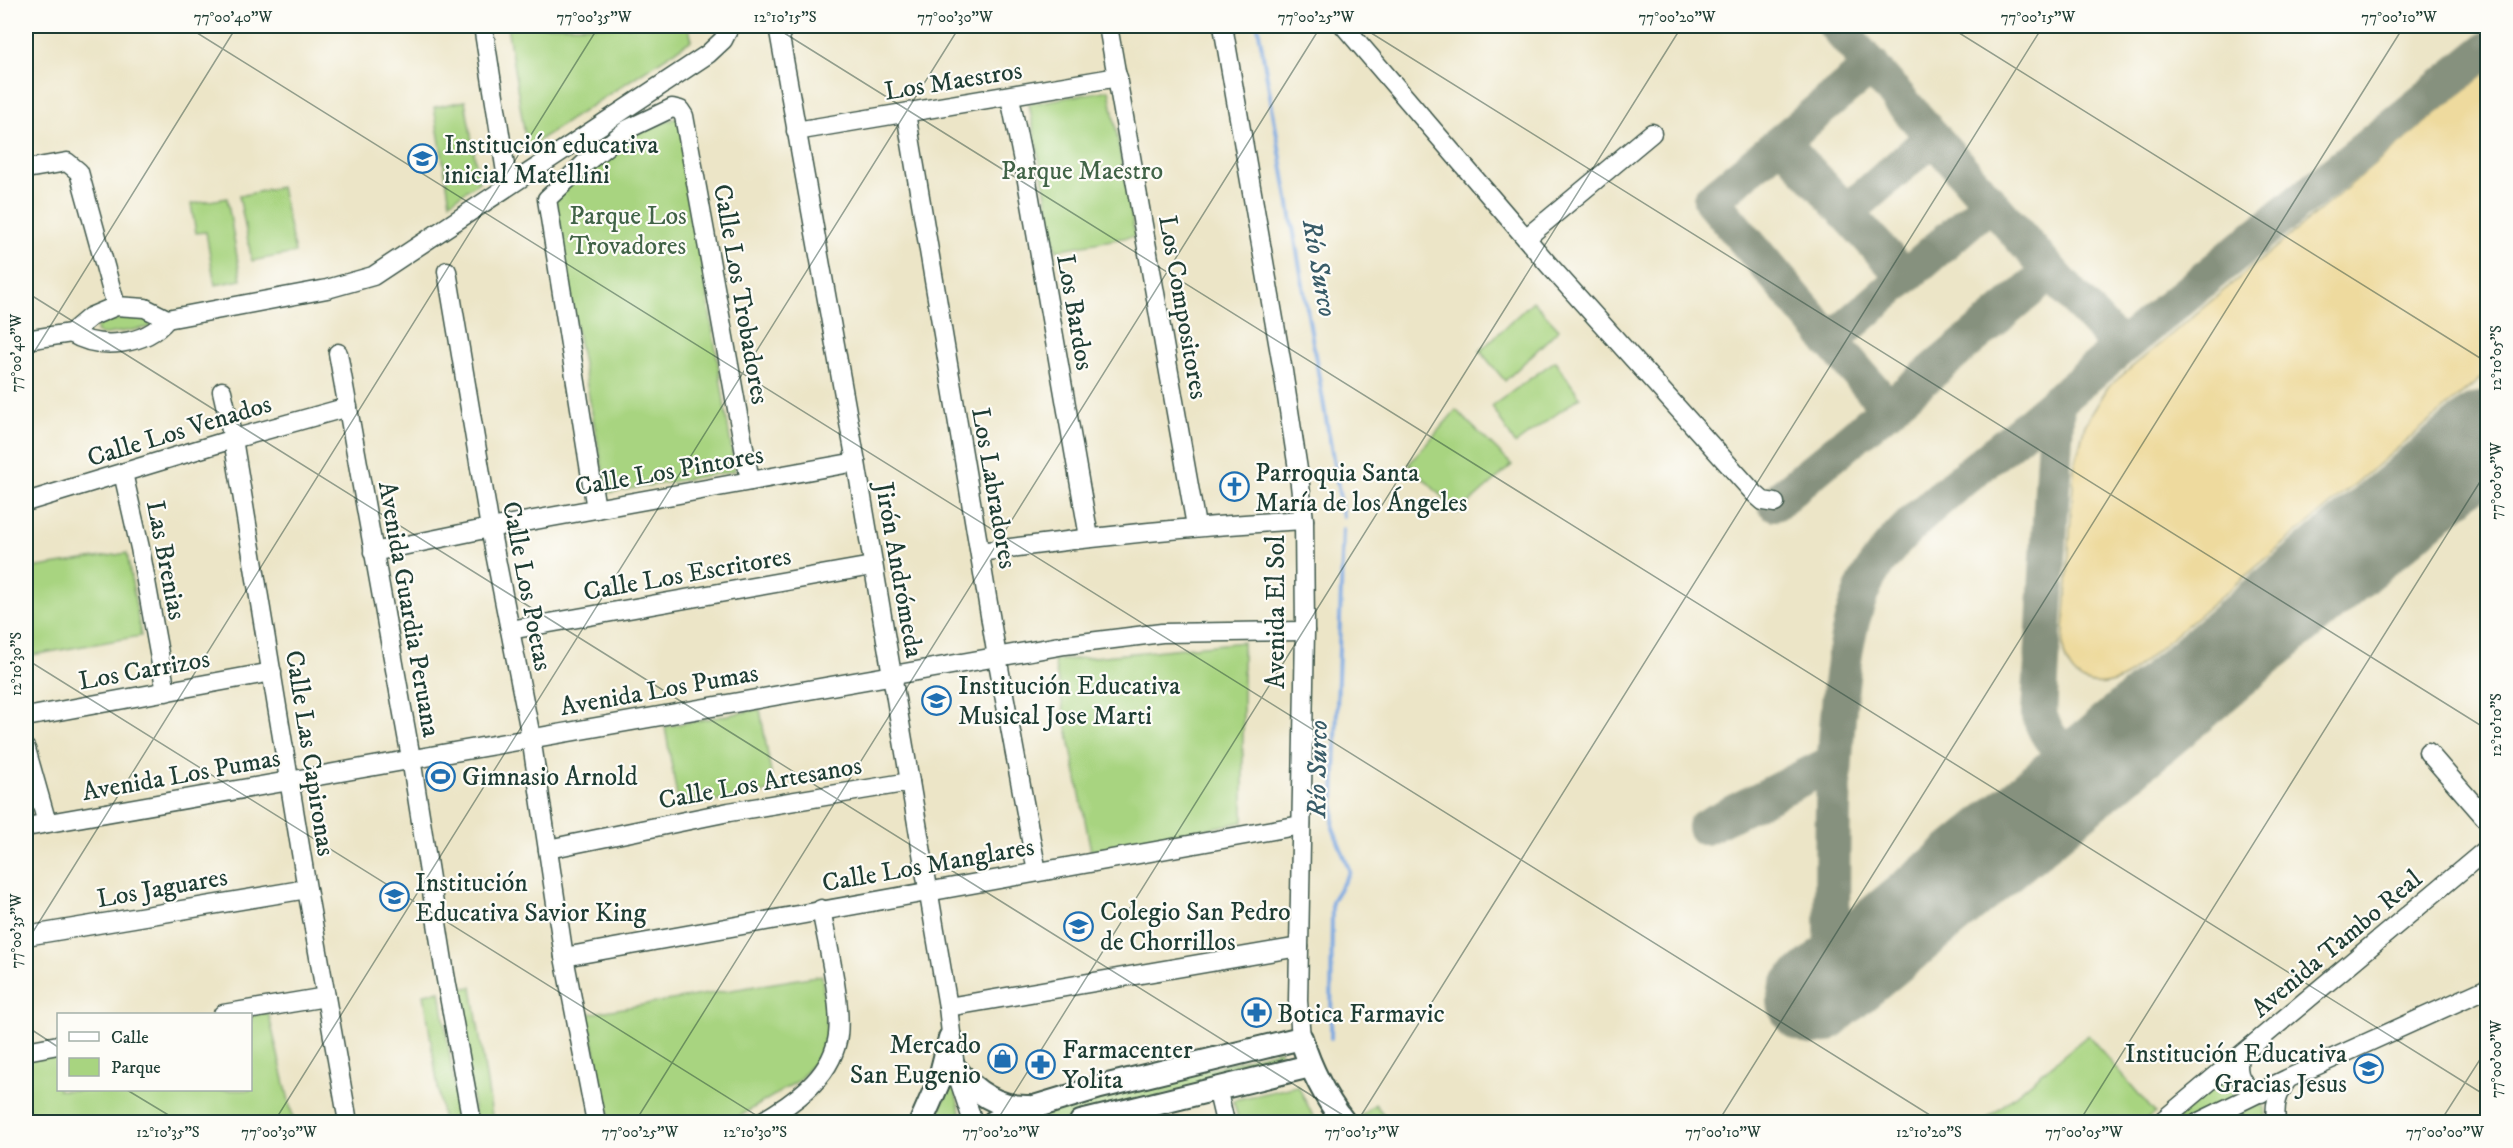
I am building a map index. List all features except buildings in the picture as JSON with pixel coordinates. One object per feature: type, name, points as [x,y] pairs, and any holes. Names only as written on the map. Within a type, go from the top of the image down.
[{"type":"main road","points":[[921,1122],[939,1081],[950,1038]]},
{"type":"main road","name":"Avenida El Sol","points":[[1301,1038],[1310,1066],[1321,1089],[1344,1122]]},
{"type":"main road","points":[[994,1122],[1100,1087],[1301,1038]]},
{"type":"main road","points":[[1081,1122],[1110,1118],[1217,1088],[1310,1066]]},
{"type":"main road","points":[[955,1068],[976,1091],[994,1101],[1013,1107],[1034,1107]]},
{"type":"street","points":[[483,26],[508,185]]},
{"type":"street","points":[[26,340],[71,333],[90,317],[116,306],[145,308],[167,319],[327,289],[372,276],[708,54],[723,40],[730,26]]},
{"type":"street","name":"Jirón Andrómeda","points":[[778,26],[856,462],[948,1007],[955,1068],[973,1122]]},
{"type":"street","name":"Los Compositores","points":[[1108,26],[1196,526]]},
{"type":"street","name":"Avenida El Sol","points":[[1223,26],[1283,371],[1304,520],[1305,631],[1298,1001],[1301,1038]]},
{"type":"street","points":[[1344,26],[1526,238],[1754,493],[1763,501],[1775,503]]},
{"type":"street","name":"Los Maestros","points":[[796,131],[1010,97],[1118,77]]},
{"type":"street","name":"Los Bardos","points":[[1010,97],[1042,260],[1089,537]]},
{"type":"street","name":"Calle Los Trobadores","points":[[596,509],[547,199],[584,164],[628,129],[672,108],[680,110],[684,116],[750,481]]},
{"type":"street","name":"Los Labradores","points":[[906,113],[997,657],[1037,872]]},
{"type":"street","points":[[1526,238],[1652,132]]},
{"type":"street","points":[[26,169],[67,162],[80,172],[116,306]]},
{"type":"street","name":"Calle Los Poetas","points":[[447,271],[490,528],[531,737],[564,957],[596,1122]]},
{"type":"street","points":[[71,333],[94,342],[123,342],[158,329],[167,319]]},
{"type":"street","name":"Avenida Guardia Peruana","points":[[338,353],[411,758],[445,974],[472,1122]]},
{"type":"street","name":"Calle Las Capironas","points":[[222,391],[233,439],[348,1122]]},
{"type":"street","name":"Calle Los Venados","points":[[26,502],[233,439],[348,407]]},
{"type":"street","name":"Calle Los Pintores","points":[[374,552],[490,528],[856,462]]},
{"type":"street","name":"Las Brenias","points":[[123,473],[140,548],[166,692]]},
{"type":"street","points":[[980,552],[1089,537],[1196,526],[1304,520]]},
{"type":"street","name":"Calle Los Escritores","points":[[510,630],[872,566]]},
{"type":"street","name":"Avenida Los Pumas","points":[[26,827],[1065,645],[1162,633],[1305,631]]},
{"type":"street","name":"Los Carrizos","points":[[26,717],[272,672]]},
{"type":"street","points":[[26,749],[47,823]]},
{"type":"street","points":[[2428,752],[2487,821]]},
{"type":"street","name":"Calle Los Artesanos","points":[[548,849],[729,812],[910,782]]},
{"type":"street","name":"Calle Los Manglares","points":[[564,957],[821,909],[1301,825]]},
{"type":"street","name":"Avenida Tambo Real","points":[[2162,1122],[2487,848]]},
{"type":"street","name":"Los Jaguares","points":[[26,936],[307,888]]},
{"type":"street","points":[[761,1122],[791,1104],[810,1088],[825,1067],[837,1042],[838,1010],[821,909]]},
{"type":"street","points":[[948,1007],[1299,947]]},
{"type":"street","points":[[2199,1122],[2487,988]]},
{"type":"street","points":[[229,1013],[326,997]]},
{"type":"street","points":[[26,1051],[57,1045]]},
{"type":"street","points":[[2239,1057],[2237,1067],[2242,1082],[2252,1090],[2261,1093]]},
{"type":"street","points":[[2276,1122],[2274,1107],[2276,1096],[2287,1080]]},
{"type":"street","points":[[1217,1088],[1225,1122]]},
{"type":"green space","points":[[507,26],[688,26],[692,40],[527,148]]},
{"type":"green space","name":"Parque Maestro","points":[[1109,90],[1135,236],[1056,250],[1029,104]]},
{"type":"green space","points":[[465,101],[479,182],[450,202],[434,107]]},
{"type":"green space","name":"Parque Los Trovadores","points":[[679,117],[735,471],[607,493],[552,198],[632,134]]},
{"type":"green space","points":[[281,187],[295,253],[252,261],[239,196]]},
{"type":"green space","points":[[227,198],[241,280],[215,285],[206,232],[196,233],[191,204]]},
{"type":"green space","points":[[1533,301],[1559,329],[1505,381],[1480,351]]},
{"type":"green space","points":[[154,313],[151,327],[101,335],[96,332],[98,323]]},
{"type":"green space","points":[[1555,361],[1580,397],[1515,444],[1492,406]]},
{"type":"green space","points":[[1456,410],[1512,465],[1458,513],[1409,464]]},
{"type":"green space","points":[[127,553],[141,636],[26,656],[26,569]]},
{"type":"green space","points":[[1243,642],[1243,822],[1091,851],[1054,661]]},
{"type":"green space","points":[[760,709],[774,791],[679,808],[665,727]]},
{"type":"green space","points":[[822,975],[827,1033],[817,1059],[798,1081],[730,1122],[610,1122],[587,1014]]},
{"type":"green space","points":[[472,987],[493,1122],[476,1122],[456,989]]},
{"type":"green space","points":[[440,991],[460,1122],[443,1122],[424,994]]},
{"type":"green space","points":[[268,1012],[294,1122],[32,1122],[26,1099],[26,1058],[57,1052],[57,1091],[252,1091],[252,1016]]},
{"type":"green space","points":[[2088,1035],[2155,1113],[2143,1122],[1983,1122]]},
{"type":"green space","points":[[1280,1050],[1283,1065],[1059,1122],[1010,1122]]},
{"type":"green space","points":[[953,1079],[962,1122],[934,1122]]},
{"type":"green space","points":[[2224,1080],[2230,1082],[2236,1091],[2233,1100],[2183,1122],[2172,1122]]},
{"type":"green space","points":[[1298,1086],[1316,1122],[1239,1122],[1233,1100]]},
{"type":"green space","points":[[1375,1104],[1390,1122],[1367,1122],[1361,1116]]},
{"type":"green space","points":[[2259,1104],[2265,1108],[2267,1122],[2221,1122]]},
{"type":"sand","points":[[2487,71],[2487,373],[2128,675],[2106,684],[2086,682],[2078,677],[2066,660],[2063,647],[2074,468],[2085,425],[2108,387]]},
{"type":"waterway","name":"Río Surco","points":[[1258,26],[1343,516]]},
{"type":"waterway","name":"Río Surco","points":[[1331,1038],[1332,901],[1350,872],[1333,828],[1343,529]]},
{"type":"taxiway","points":[[1836,26],[2051,272],[2121,348]]},
{"type":"taxiway","points":[[1832,981],[1835,750],[1841,685],[1845,653],[1856,606],[1873,570],[1908,528],[1953,487],[2192,289],[2488,49]]},
{"type":"taxiway","points":[[1872,66],[1711,200],[1889,409]]},
{"type":"taxiway","points":[[1846,213],[1933,137]]},
{"type":"taxiway","points":[[1782,142],[1904,276]]},
{"type":"taxiway","points":[[1830,342],[1990,203]]},
{"type":"taxiway","points":[[1775,503],[2051,272]]},
{"type":"taxiway","points":[[2057,401],[2039,714],[2050,737],[2064,750],[2084,756],[2109,754]]},
{"type":"taxiway","points":[[1705,827],[1834,762]]},
{"type":"runway","points":[[1813,999],[2031,820],[2488,436]]},
{"type":"place","name":"Institución educativa inicial Matellini","points":[[423,159]]},
{"type":"place","name":"Parroquia Santa María de los Ángeles","points":[[1234,487]]},
{"type":"place","name":"Institución Educativa Musical Jose Marti","points":[[937,700]]},
{"type":"place","name":"Gimnasio Arnold","points":[[441,776]]},
{"type":"place","name":"Institución Educativa Savior King","points":[[394,897]]},
{"type":"place","name":"Colegio San Pedro de Chorrillos","points":[[1079,926]]},
{"type":"place","name":"Botica Farmavic","points":[[1256,1013]]},
{"type":"place","name":"Mercado San Eugenio","points":[[1002,1059]]},
{"type":"place","name":"Farmacenter Yolita","points":[[1041,1064]]},
{"type":"place","name":"Institución Educativa Gracias Jesus","points":[[2368,1068]]}]
